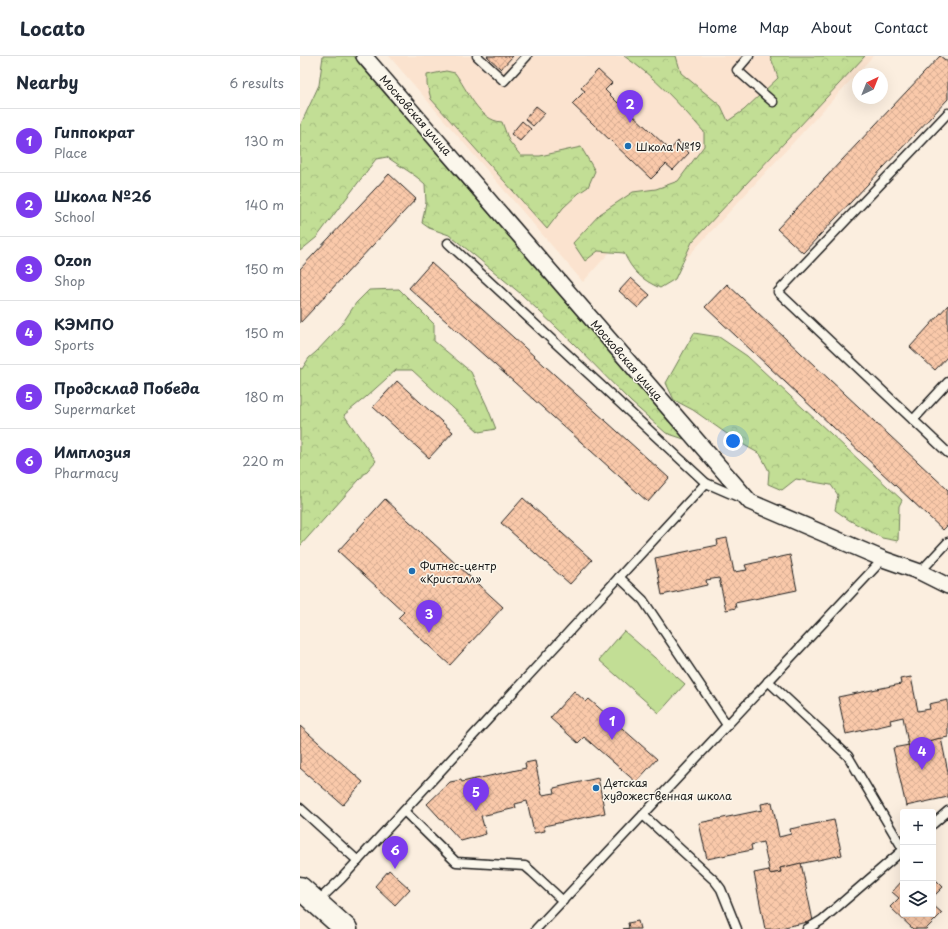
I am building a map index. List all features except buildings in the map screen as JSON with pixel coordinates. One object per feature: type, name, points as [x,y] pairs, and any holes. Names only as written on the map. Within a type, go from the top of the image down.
[{"type":"highway","points":[[300,888],[346,929]]},
{"type":"street","name":"Московская улица","points":[[364,56],[750,502],[883,559],[920,572],[948,586]]},
{"type":"lane","points":[[477,56],[504,81],[527,56]]},
{"type":"lane","points":[[750,56],[737,70],[773,102]]},
{"type":"lane","points":[[948,113],[778,292],[948,453]]},
{"type":"lane","points":[[448,243],[706,483],[750,502]]},
{"type":"lane","points":[[913,420],[948,382]]},
{"type":"lane","points":[[316,903],[358,861],[706,483]]},
{"type":"lane","points":[[920,572],[948,542]]},
{"type":"lane","points":[[536,929],[883,559]]},
{"type":"lane","points":[[619,577],[643,600],[727,725]]},
{"type":"lane","points":[[768,681],[848,756],[901,845]]},
{"type":"lane","points":[[300,808],[358,861]]},
{"type":"lane","points":[[404,811],[456,862],[524,866],[562,901]]},
{"type":"lane","points":[[936,821],[948,811]]},
{"type":"lane","points":[[643,815],[716,881],[721,889],[737,929]]},
{"type":"lane","points":[[807,929],[822,920],[900,852]]},
{"type":"shaded area","name":"Школа №19","points":[[389,56],[873,56],[862,68],[852,68],[852,79],[669,277],[625,235],[583,282]]},
{"type":"green space","points":[[323,56],[354,56],[361,66],[684,439],[666,433],[631,402],[573,343],[521,294],[468,250],[449,235],[429,228],[422,223],[426,202],[425,184],[387,157],[376,159],[317,237],[300,251],[300,126],[319,85]]},
{"type":"green space","points":[[624,56],[676,56],[681,73],[721,106],[728,121],[744,110],[778,78],[770,56],[865,56],[854,68],[852,68],[852,70],[692,242],[675,279],[660,288],[648,282],[638,274],[630,265],[624,253],[598,251],[585,261],[573,243],[600,214],[633,192],[656,189],[678,181],[704,146],[704,132],[676,101]]},
{"type":"green space","points":[[446,71],[455,73],[480,110],[494,120],[502,122],[509,141],[521,156],[540,156],[581,147],[595,171],[588,187],[563,208],[547,229],[431,99],[427,84],[427,75]]},
{"type":"green space","points":[[399,289],[434,324],[434,341],[471,372],[496,429],[479,432],[412,370],[396,370],[344,415],[376,461],[300,546],[300,368],[302,369],[309,358],[342,324],[356,303],[369,290]]},
{"type":"green space","points":[[694,333],[719,337],[747,356],[902,500],[899,506],[898,541],[882,538],[849,520],[835,510],[838,495],[831,485],[796,479],[782,490],[768,484],[769,471],[760,454],[737,441],[693,410],[674,400],[666,383]]},
{"type":"green space","points":[[624,631],[685,684],[659,713],[599,660]]},
{"type":"place","name":"Школа №26","points":[[630,123]]},
{"type":"place","name":"Школа №19","points":[[628,146]]},
{"type":"place","name":"Фитнес-центр «Кристалл»","points":[[412,571]]},
{"type":"place","name":"Ozon","points":[[429,633]]},
{"type":"place","name":"Гиппократ","points":[[612,740]]},
{"type":"place","name":"КЭМПО","points":[[922,770]]},
{"type":"place","name":"Детская художественная школа","points":[[596,788]]},
{"type":"place","name":"Продсклад Победа","points":[[476,811]]},
{"type":"place","name":"Имплозия","points":[[395,869]]}]
